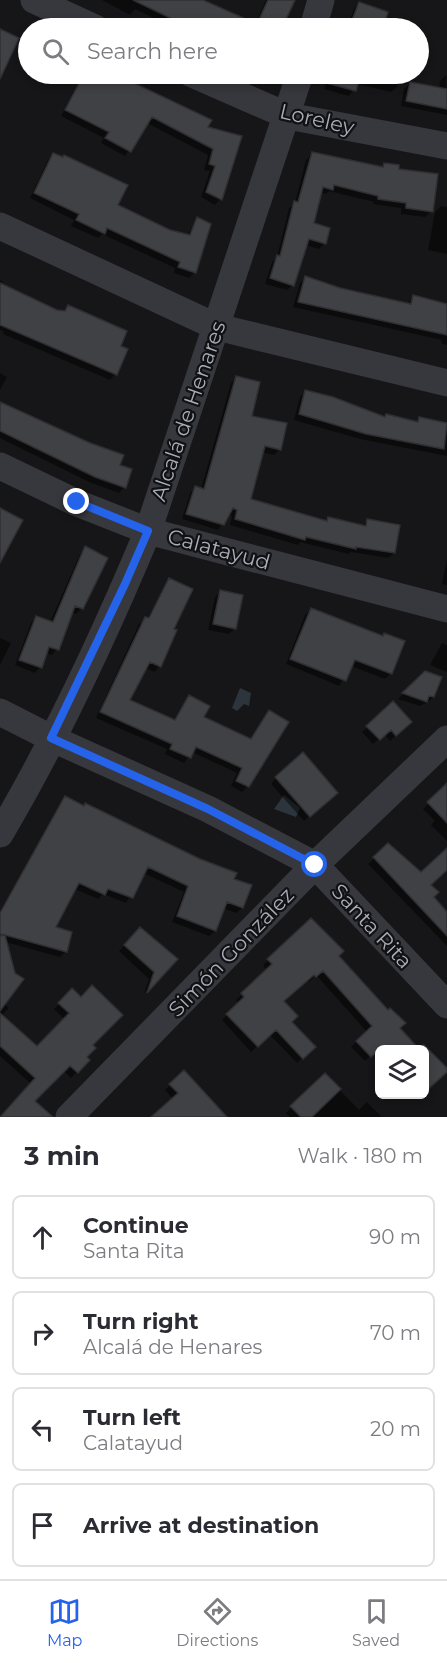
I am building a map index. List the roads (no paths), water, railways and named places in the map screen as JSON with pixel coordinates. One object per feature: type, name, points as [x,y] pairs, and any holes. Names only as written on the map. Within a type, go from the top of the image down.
[{"type":"street","points":[[34,0],[73,18]]},
{"type":"street","points":[[316,18],[321,0]]},
{"type":"street","name":"Loreley","points":[[215,84],[288,116],[447,146]]},
{"type":"street","name":"Alcalá de Henares","points":[[0,834],[51,738],[148,531],[297,84]]},
{"type":"street","points":[[0,226],[217,327],[447,383]]},
{"type":"street","name":"Calatayud","points":[[0,466],[77,502],[148,531],[447,609]]},
{"type":"street","name":"Santa Rita","points":[[0,712],[51,738],[208,809],[315,865],[447,1005]]},
{"type":"street","name":"Simón González","points":[[69,1117],[315,865],[447,739]]}]
